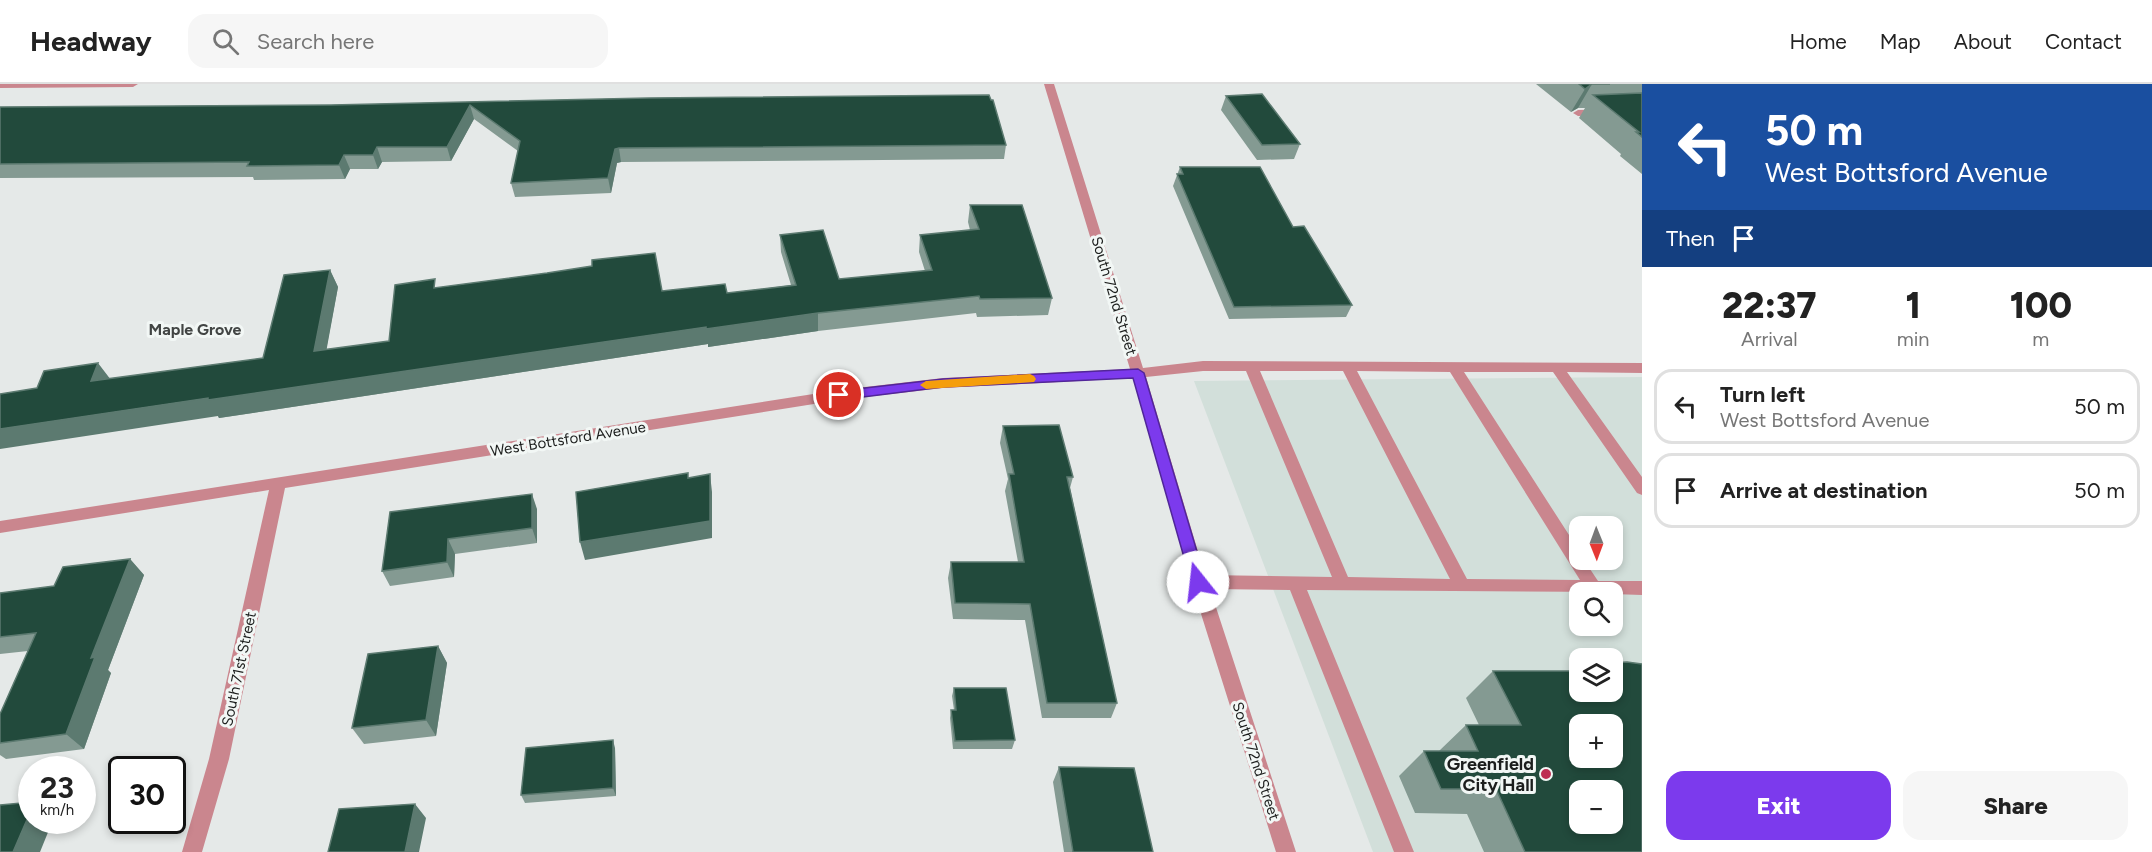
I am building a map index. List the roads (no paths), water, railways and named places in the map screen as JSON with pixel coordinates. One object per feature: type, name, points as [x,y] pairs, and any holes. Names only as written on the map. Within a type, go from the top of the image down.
[{"type":"street","points":[[0,85],[132,84]]},
{"type":"street","name":"South 72nd Street","points":[[1049,84],[1138,373],[1198,582],[1286,852]]},
{"type":"street","points":[[1578,113],[1642,111]]},
{"type":"street","name":"West Bottsford Avenue","points":[[0,527],[839,395],[943,383],[1138,373],[1203,366],[1642,368]]},
{"type":"street","points":[[1251,366],[1343,584]]},
{"type":"street","points":[[1347,366],[1462,585]]},
{"type":"street","points":[[1454,367],[1590,582]]},
{"type":"street","points":[[1556,367],[1642,489]]},
{"type":"street","name":"South 71st Street","points":[[192,852],[219,759],[278,485]]},
{"type":"street","points":[[1198,582],[1569,587]]},
{"type":"street","points":[[1296,583],[1404,852]]},
{"type":"street","points":[[1623,588],[1642,588]]},
{"type":"place","name":"Greenfield City Hall","points":[[1546,774]]},
{"type":"district","name":"Maple Grove","points":[[195,329]]}]
